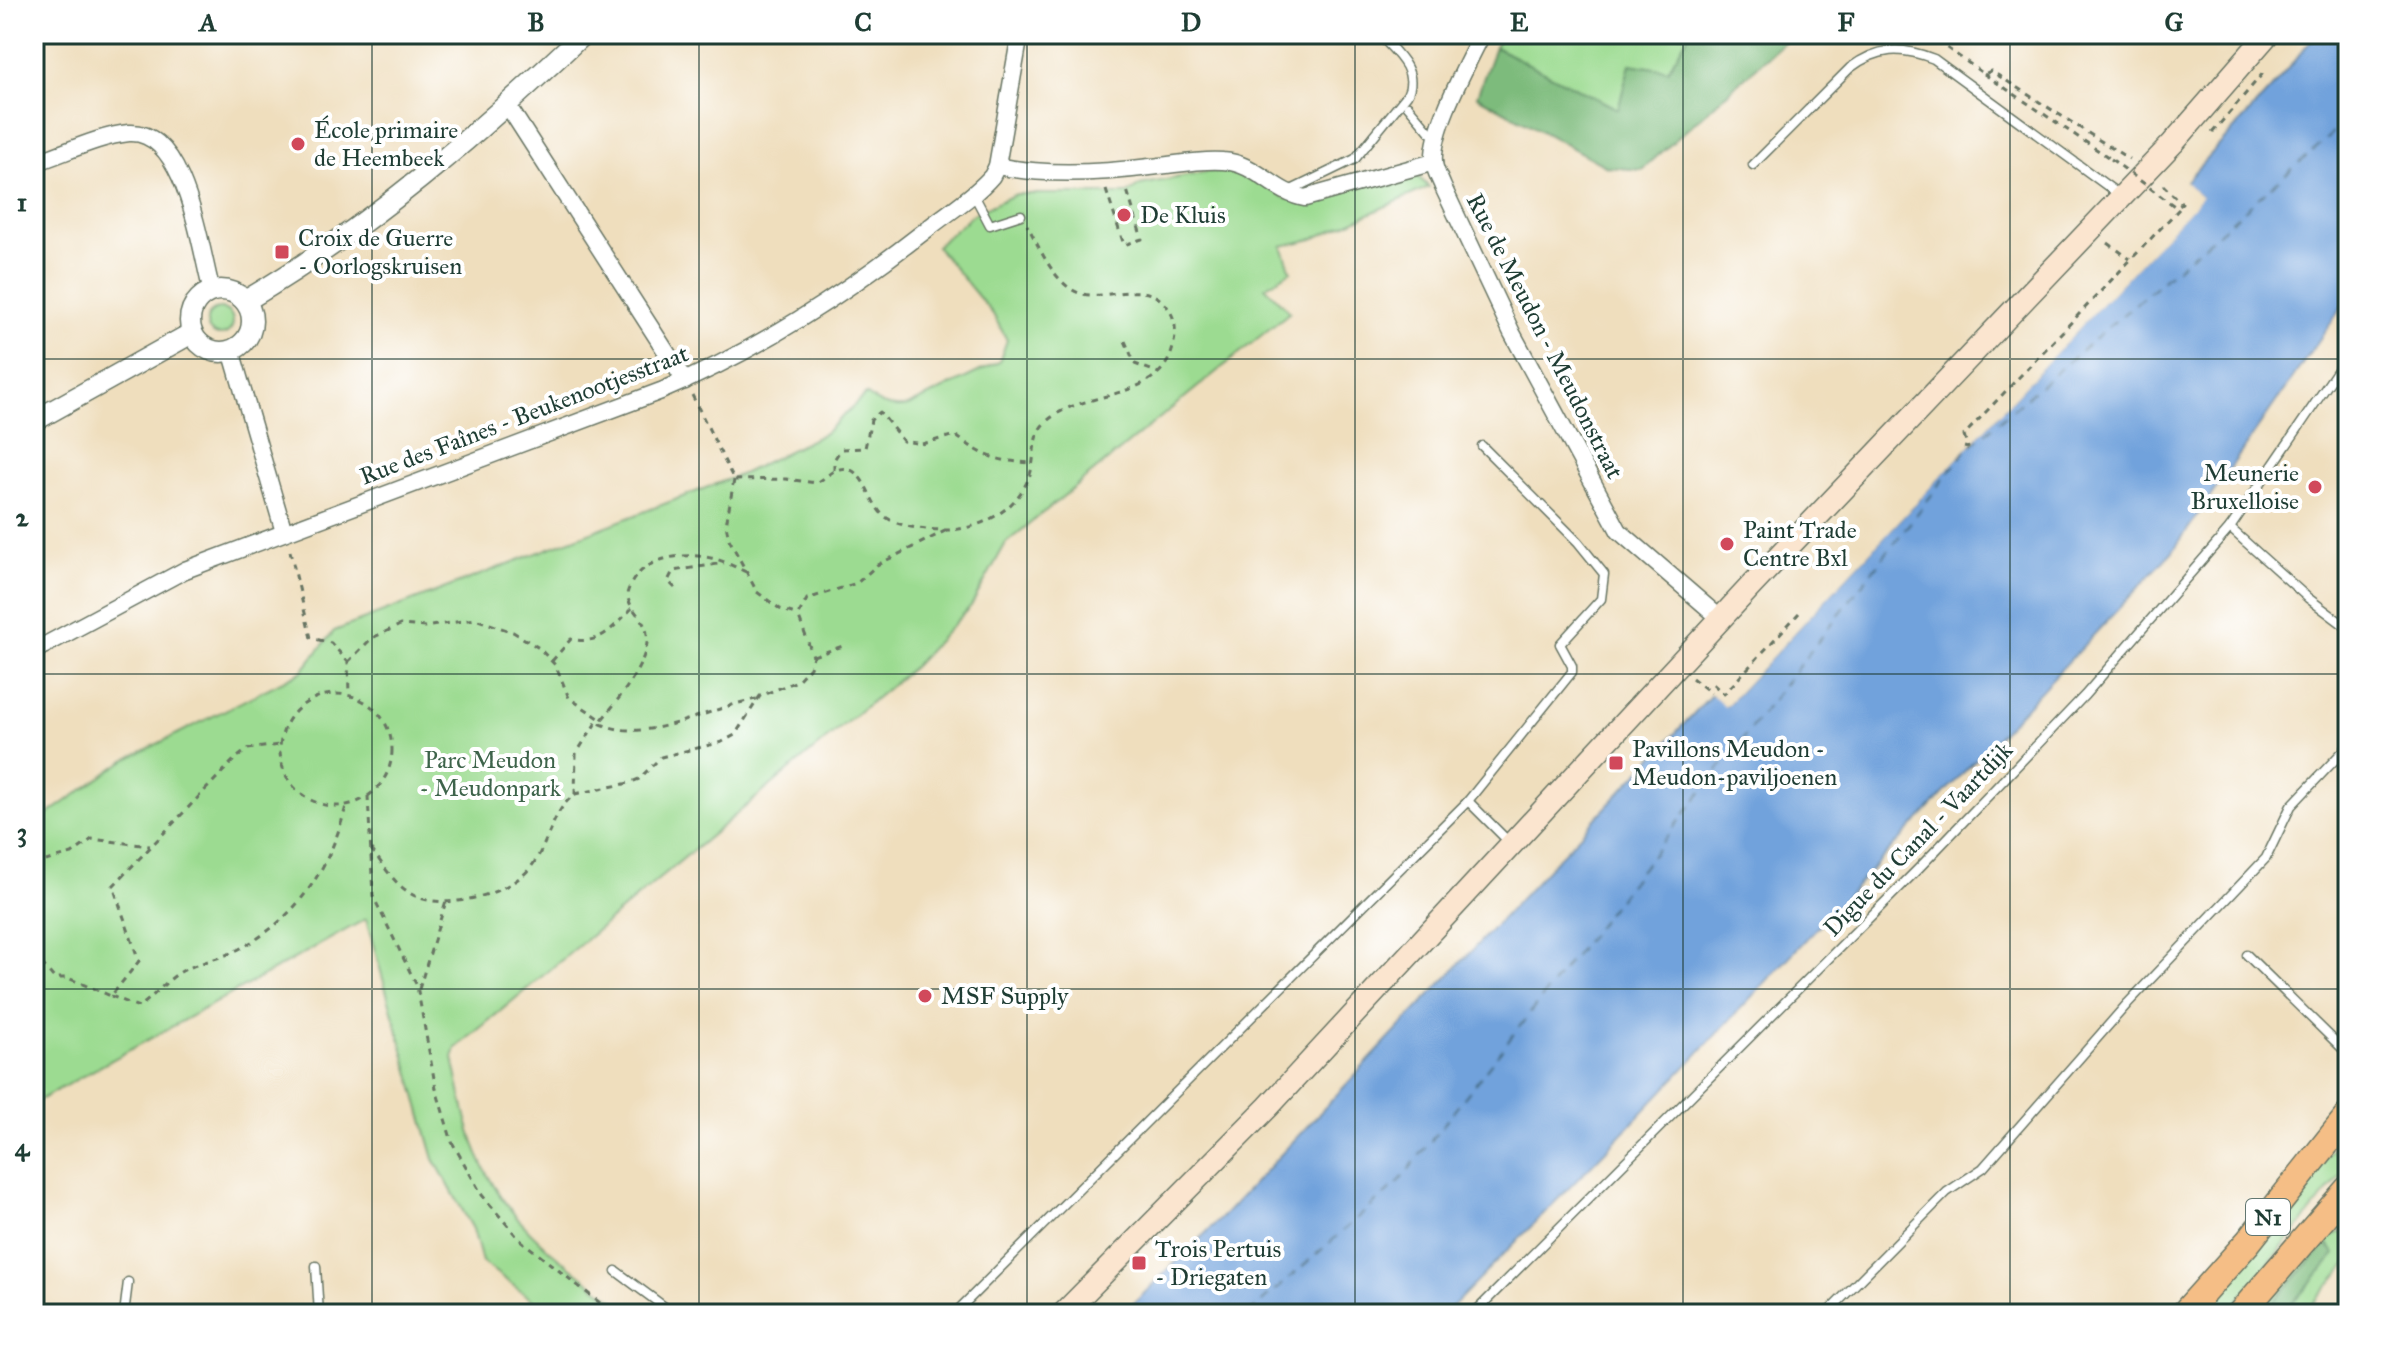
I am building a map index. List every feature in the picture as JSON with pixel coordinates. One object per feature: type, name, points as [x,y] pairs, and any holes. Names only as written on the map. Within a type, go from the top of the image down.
[{"type":"main road","points":[[1063,1314],[1220,1158],[1721,619],[2121,196],[2268,34]]},
{"type":"main road","name":"N1","points":[[2184,1314],[2248,1242],[2348,1116]]},
{"type":"main road","name":"N1","points":[[2240,1314],[2343,1203]]},
{"type":"street","points":[[245,301],[380,208],[508,106],[583,34]]},
{"type":"street","points":[[1020,34],[997,166],[1028,171],[1131,169],[1223,160],[1248,166],[1286,193],[1305,198],[1322,196],[1408,167],[1434,162],[1449,104],[1482,34]]},
{"type":"street","points":[[508,106],[689,388]]},
{"type":"street","points":[[34,163],[120,135],[141,134],[162,144],[175,161],[212,292]]},
{"type":"street","name":"Rue de Meudon - Meudonstraat","points":[[1434,162],[1508,326],[1619,531],[1721,619]]},
{"type":"street","name":"Rue des Faînes - Beukenootjesstraat","points":[[34,651],[169,578],[284,532],[689,388],[812,313],[880,266],[973,192],[997,166]]},
{"type":"street","points":[[227,291],[245,301],[251,317],[249,333],[231,350],[205,348],[192,333],[190,319],[193,307],[212,292],[227,291]]},
{"type":"street","points":[[34,421],[192,333]]},
{"type":"street","points":[[231,350],[284,532]]},
{"type":"lane","points":[[1286,193],[1355,159],[1407,95],[1411,83],[1409,70],[1379,34]]},
{"type":"lane","points":[[1753,165],[1859,62],[1890,49],[1912,50],[1934,59],[2121,196]]},
{"type":"lane","points":[[1408,106],[1438,141]]},
{"type":"lane","points":[[973,192],[990,225],[1021,215]]},
{"type":"lane","name":"Digue du Canal - Vaartdijk","points":[[1473,1314],[1918,869],[2085,695],[2230,528],[2348,355]]},
{"type":"lane","points":[[954,1314],[1468,801],[1572,672],[1560,644],[1601,599],[1606,583],[1600,567],[1482,446]]},
{"type":"lane","points":[[2230,528],[2308,598],[2348,628]]},
{"type":"lane","points":[[1826,1314],[1947,1192],[1983,1168],[2128,1003],[2266,858],[2291,806],[2348,746]]},
{"type":"lane","points":[[1468,801],[1511,844]]},
{"type":"lane","points":[[2247,955],[2348,1054]]},
{"type":"lane","points":[[316,1266],[319,1314]]},
{"type":"lane","points":[[616,1271],[674,1314]]},
{"type":"lane","points":[[124,1314],[128,1282]]},
{"type":"path","points":[[1927,34],[2094,147],[2177,208]]},
{"type":"path","points":[[1984,74],[1991,71],[2127,159],[2137,160]]},
{"type":"path","points":[[1964,447],[1968,448],[1964,435],[2182,204],[2155,177]]},
{"type":"path","points":[[1106,190],[1124,245],[1142,239],[1127,190]]},
{"type":"path","points":[[734,480],[786,479],[816,483],[834,471],[850,470],[861,477],[875,506],[888,518],[912,526],[948,530],[975,526],[1007,509],[1024,488],[1033,463],[1035,439],[1051,418],[1140,384],[1159,373],[1171,358],[1175,332],[1171,312],[1164,304],[1138,291],[1090,294],[1070,288],[1051,266],[1021,215]]},
{"type":"path","points":[[2104,240],[2130,259]]},
{"type":"path","points":[[1125,341],[1135,364],[1159,373]]},
{"type":"path","points":[[599,723],[621,730],[650,729],[758,699],[805,675],[813,656],[798,615],[767,601],[746,572],[727,532],[734,480],[689,388]]},
{"type":"path","points":[[834,471],[836,454],[841,449],[865,448],[871,420],[880,412],[903,441],[922,444],[955,435],[992,459],[1033,463]]},
{"type":"path","points":[[798,615],[812,595],[857,583],[877,565],[948,530]]},
{"type":"path","points":[[284,532],[311,638],[331,643],[348,662],[349,695]]},
{"type":"path","points":[[1814,567],[1811,564],[1826,548]]},
{"type":"path","points":[[575,794],[576,754],[623,695],[645,650],[647,631],[628,601],[629,585],[646,565],[680,557],[710,558],[746,572]]},
{"type":"path","points":[[675,588],[668,581],[673,571],[724,563]]},
{"type":"path","points":[[552,661],[571,639],[587,643],[609,633],[632,608]]},
{"type":"path","points":[[1713,684],[1724,694],[1799,613]]},
{"type":"path","points":[[348,662],[372,638],[400,625],[425,627],[470,619],[513,632],[552,661],[569,698],[596,713],[599,723]]},
{"type":"path","points":[[813,656],[846,645]]},
{"type":"path","points":[[1692,678],[1711,693]]},
{"type":"path","points":[[349,695],[376,711],[391,739],[388,771],[368,796],[346,806],[317,803],[303,797],[284,774],[279,745],[288,719],[297,709],[321,696],[349,695]]},
{"type":"path","points":[[371,849],[407,892],[420,898],[446,901],[495,892],[525,873],[539,854],[561,805],[575,794],[629,783],[672,752],[722,742],[735,735],[758,699]]},
{"type":"path","points":[[111,996],[139,961],[113,886],[248,749],[279,745]]},
{"type":"path","points":[[368,796],[373,896],[418,990],[444,1122],[471,1178],[519,1239],[614,1314]]},
{"type":"path","points":[[34,954],[54,978],[68,978],[139,1007],[179,973],[208,964],[271,931],[294,909],[319,875],[338,835],[346,806]]},
{"type":"path","points":[[34,864],[72,854],[95,839],[150,846]]},
{"type":"path","points":[[418,990],[446,901]]},
{"type":"green space","points":[[1501,34],[1689,34],[1668,70],[1618,110],[1495,47]]},
{"type":"green space","points":[[1689,34],[1793,34],[1642,170],[1607,167],[1477,96],[1495,47],[1618,109],[1630,64],[1668,70]]},
{"type":"green space","name":"Parc Meudon - Meudonpark","points":[[1212,171],[1239,172],[1287,199],[1413,172],[1429,187],[1313,239],[1282,246],[1291,271],[1265,287],[1290,312],[1006,543],[971,606],[913,667],[456,1048],[453,1058],[468,1124],[486,1171],[507,1206],[539,1241],[633,1314],[551,1314],[482,1262],[473,1229],[434,1159],[366,919],[34,1103],[34,824],[125,760],[301,672],[334,631],[742,474],[825,433],[866,394],[886,405],[908,406],[999,362],[1007,340],[993,314],[936,246],[975,213],[1016,194],[1127,194],[1140,185]]},
{"type":"green space","points":[[220,309],[229,313],[233,322],[229,331],[220,335],[211,331],[207,322],[211,313]]},
{"type":"green space","points":[[2348,1131],[2348,1167],[2227,1314],[2196,1314]]},
{"type":"green space","points":[[2348,1230],[2348,1263],[2304,1314],[2257,1314],[2320,1241]]},
{"type":"green space","points":[[2327,1243],[2336,1254],[2283,1314],[2262,1314]]},
{"type":"water","points":[[2316,34],[2348,34],[2348,298],[2172,552],[1621,1135],[1445,1314],[1123,1314],[1226,1213],[1712,694],[1726,706],[2201,197],[2185,182],[2272,88]]},
{"type":"pier","points":[[2183,179],[2202,197],[1725,707],[1709,692],[1714,691],[1725,701],[2196,197],[2182,185]]},
{"type":"ferry route","points":[[1248,1314],[1399,1182],[1968,448],[2329,137],[2348,110]]},
{"type":"place","name":"École primaire de Heembeek","points":[[298,144]]},
{"type":"place","name":"De Kluis","points":[[1124,215]]},
{"type":"place","name":"Croix de Guerre - Oorlogskruisen","points":[[282,252]]},
{"type":"place","name":"Meunerie Bruxelloise","points":[[2315,487]]},
{"type":"place","name":"Paint Trade Centre Bxl","points":[[1727,544]]},
{"type":"place","name":"Pavillons Meudon - Meudon-paviljoenen","points":[[1616,763]]},
{"type":"place","name":"MSF Supply","points":[[925,996]]},
{"type":"place","name":"Trois Pertuis - Driegaten","points":[[1139,1263]]}]
